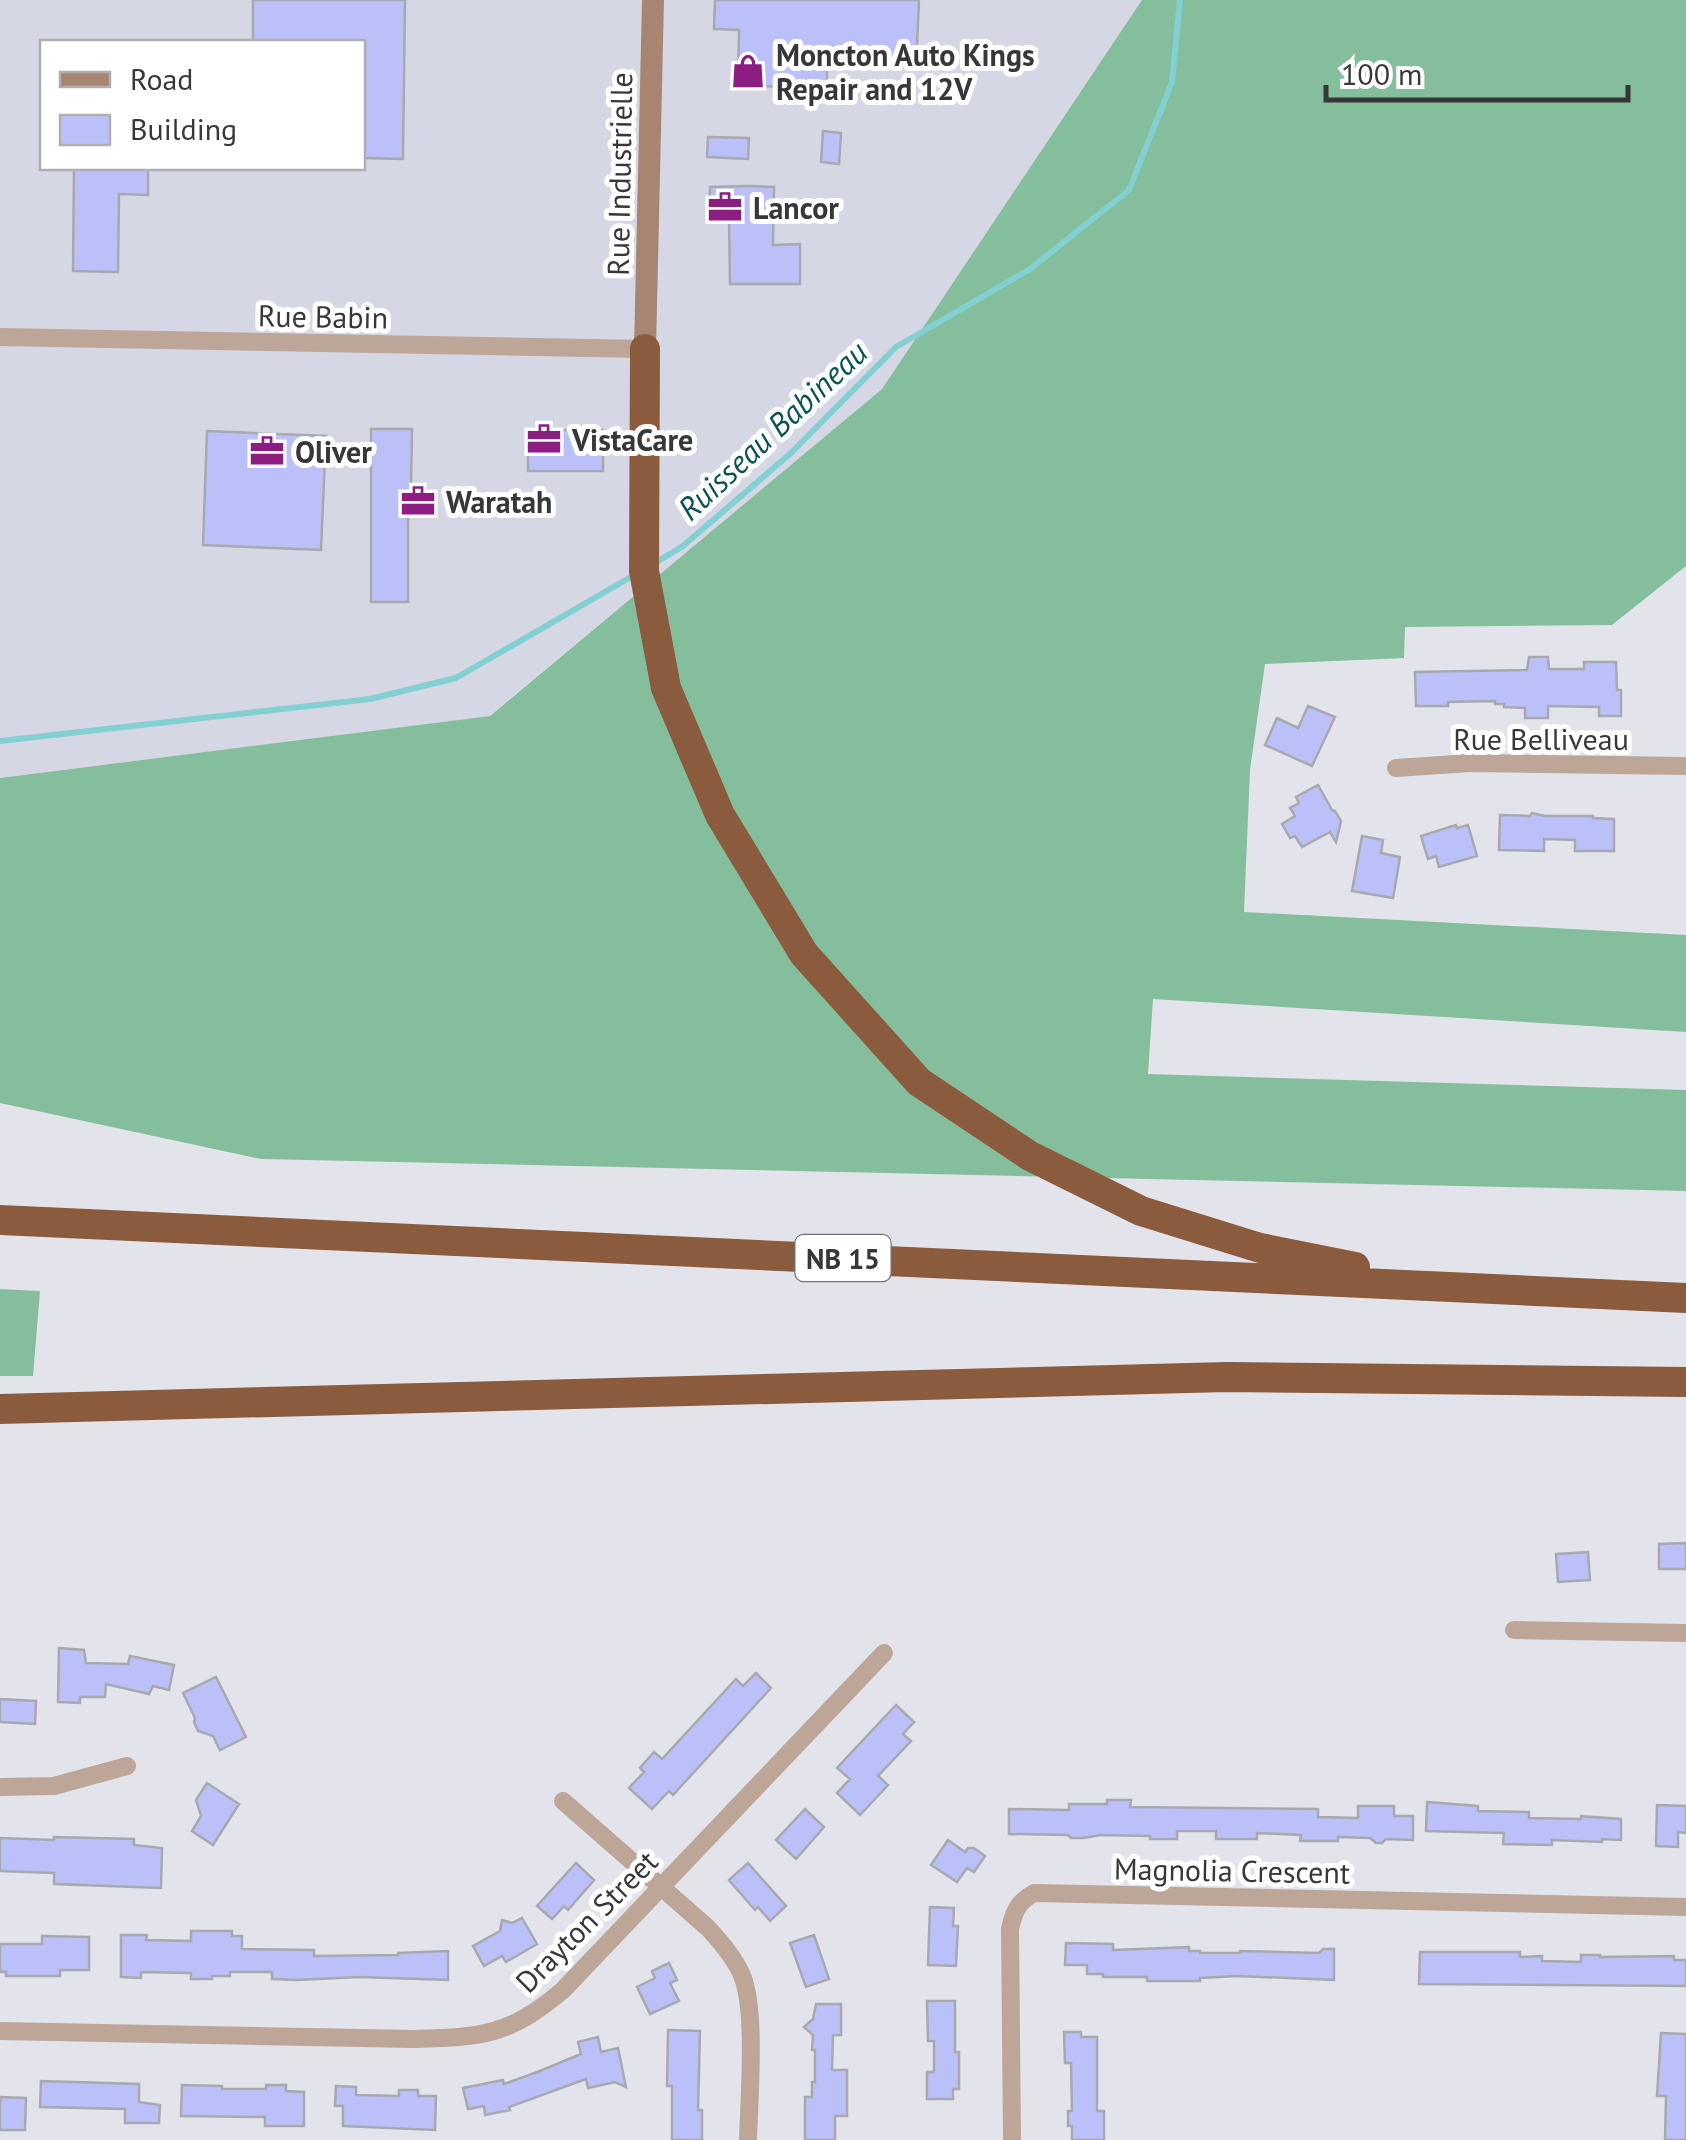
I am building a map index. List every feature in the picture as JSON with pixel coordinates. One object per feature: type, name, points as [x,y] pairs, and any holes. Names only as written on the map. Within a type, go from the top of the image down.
[{"type":"highway","points":[[646,349],[644,572],[666,688],[720,815],[804,954],[919,1082],[1030,1156],[1142,1211],[1175,1222],[1260,1248],[1450,1287]]},
{"type":"highway","name":"NB 15","points":[[0,1220],[1686,1298]]},
{"type":"highway","points":[[0,1410],[1228,1377],[1686,1382]]},
{"type":"main road","name":"Rue Industrielle","points":[[646,349],[653,0]]},
{"type":"street","name":"Rue Babin","points":[[0,337],[646,349]]},
{"type":"street","name":"Rue Belliveau","points":[[1396,768],[1470,763],[1686,766]]},
{"type":"street","points":[[1514,1630],[1686,1633]]},
{"type":"street","name":"Drayton Street","points":[[0,2030],[414,2039],[461,2038],[523,2021],[563,1990],[884,1653]]},
{"type":"street","points":[[0,1786],[54,1786],[127,1766]]},
{"type":"street","points":[[563,1801],[708,1928],[742,1974],[750,2020],[748,2140]]},
{"type":"street","name":"Magnolia Crescent","points":[[1012,2140],[1010,1929],[1022,1900],[1034,1893],[1686,1907]]},
{"type":"shaded area","points":[[0,0],[1142,0],[882,389],[489,716],[0,778]]},
{"type":"green space","points":[[1142,0],[1686,0],[1686,566],[1612,625],[1405,627],[1404,658],[1265,664],[1250,770],[1244,912],[1686,935],[1686,1032],[1153,999],[1148,1074],[1686,1090],[1686,1191],[261,1159],[0,1103],[0,778],[490,716],[882,389]]},
{"type":"green space","points":[[0,1289],[40,1291],[33,1376],[0,1376]]},
{"type":"building","points":[[253,0],[405,0],[403,159],[365,158],[365,40],[253,40]]},
{"type":"building","points":[[715,0],[919,0],[916,68],[827,65],[827,87],[738,86],[739,30],[714,29]]},
{"type":"building","points":[[823,131],[841,133],[839,164],[821,162]]},
{"type":"building","points":[[708,137],[749,138],[748,159],[707,157]]},
{"type":"building","points":[[74,170],[148,170],[148,195],[119,194],[118,272],[73,271]]},
{"type":"building","points":[[710,187],[774,187],[773,245],[800,244],[800,284],[730,284],[729,220],[709,220]]},
{"type":"building","points":[[371,429],[412,429],[411,488],[426,488],[426,517],[408,516],[408,602],[371,602]]},
{"type":"building","points":[[528,430],[603,430],[603,471],[528,471]]},
{"type":"building","points":[[207,431],[326,436],[321,550],[203,545]]},
{"type":"building","points":[[1529,657],[1548,657],[1549,669],[1584,669],[1584,662],[1616,662],[1621,716],[1599,716],[1599,707],[1548,706],[1548,718],[1525,718],[1525,708],[1504,707],[1495,701],[1416,706],[1415,672],[1527,670]]},
{"type":"building","points":[[1308,706],[1335,717],[1312,766],[1265,745],[1277,718],[1298,728]]},
{"type":"building","points":[[1318,785],[1341,821],[1336,842],[1330,832],[1302,847],[1295,836],[1290,838],[1282,824],[1295,816],[1290,808],[1299,803],[1296,797]]},
{"type":"building","points":[[1532,813],[1614,819],[1614,851],[1575,851],[1575,840],[1544,839],[1544,851],[1499,850],[1500,815]]},
{"type":"building","points":[[1468,825],[1477,856],[1439,867],[1436,856],[1428,859],[1421,836]]},
{"type":"building","points":[[1362,836],[1383,840],[1381,853],[1400,857],[1393,898],[1352,891]]},
{"type":"building","points":[[1686,1543],[1686,1569],[1659,1569],[1659,1544]]},
{"type":"building","points":[[1588,1552],[1590,1580],[1558,1582],[1556,1554]]},
{"type":"building","points":[[59,1648],[84,1650],[86,1663],[128,1664],[130,1656],[174,1665],[169,1690],[153,1686],[149,1694],[106,1684],[105,1697],[80,1697],[80,1703],[58,1702]]},
{"type":"building","points":[[756,1673],[771,1688],[673,1795],[669,1791],[652,1809],[629,1788],[644,1772],[640,1768],[654,1752],[662,1759],[736,1679],[743,1686]]},
{"type":"building","points":[[216,1677],[246,1737],[220,1750],[213,1736],[198,1731],[183,1693]]},
{"type":"building","points":[[0,1699],[36,1701],[35,1724],[0,1722]]},
{"type":"building","points":[[896,1705],[914,1722],[903,1734],[911,1741],[878,1776],[888,1785],[860,1815],[837,1793],[850,1779],[837,1768]]},
{"type":"building","points":[[207,1783],[239,1804],[213,1845],[192,1831],[201,1816],[196,1800]]},
{"type":"building","points":[[1107,1800],[1131,1800],[1130,1807],[1318,1809],[1318,1817],[1358,1818],[1358,1806],[1394,1806],[1394,1816],[1413,1816],[1413,1840],[1386,1839],[1376,1843],[1370,1838],[1338,1837],[1338,1841],[1300,1841],[1301,1835],[1257,1833],[1257,1839],[1216,1839],[1216,1831],[1177,1831],[1177,1839],[1009,1834],[1009,1809],[1069,1810],[1069,1804],[1107,1804]]},
{"type":"building","points":[[1427,1802],[1478,1806],[1478,1811],[1529,1812],[1529,1818],[1621,1819],[1621,1840],[1503,1844],[1504,1833],[1426,1831]]},
{"type":"building","points":[[1657,1805],[1686,1806],[1686,1833],[1678,1832],[1678,1847],[1656,1846]]},
{"type":"building","points":[[805,1809],[824,1827],[796,1859],[776,1840]]},
{"type":"building","points":[[0,1838],[134,1839],[134,1845],[162,1848],[161,1888],[54,1884],[54,1873],[0,1871]]},
{"type":"building","points":[[948,1840],[965,1852],[974,1848],[985,1856],[974,1872],[967,1868],[957,1882],[931,1865]]},
{"type":"building","points":[[576,1863],[594,1880],[568,1910],[564,1906],[552,1919],[537,1906]]},
{"type":"building","points":[[748,1863],[786,1906],[770,1921],[729,1880]]},
{"type":"building","points":[[930,1907],[954,1908],[953,1926],[958,1926],[956,1966],[928,1965]]},
{"type":"building","points":[[522,1918],[537,1944],[506,1962],[502,1956],[484,1966],[473,1946],[500,1931],[502,1920],[512,1923]]},
{"type":"building","points":[[191,1931],[232,1931],[232,1936],[242,1936],[242,1949],[314,1950],[314,1956],[448,1951],[448,1980],[272,1979],[272,1972],[230,1972],[230,1976],[212,1979],[191,1979],[191,1973],[141,1972],[141,1978],[121,1977],[121,1935],[191,1941]]},
{"type":"building","points":[[814,1935],[829,1979],[806,1987],[790,1943]]},
{"type":"building","points":[[42,1936],[89,1937],[89,1970],[60,1970],[60,1976],[6,1976],[6,1972],[0,1972],[0,1944],[42,1944]]},
{"type":"building","points":[[1066,1943],[1113,1944],[1113,1950],[1189,1947],[1189,1951],[1200,1953],[1319,1953],[1334,1949],[1334,1980],[1237,1976],[1147,1981],[1147,1977],[1103,1977],[1087,1974],[1087,1965],[1065,1965]]},
{"type":"building","points":[[1420,1952],[1520,1952],[1520,1957],[1542,1956],[1542,1961],[1581,1962],[1581,1955],[1674,1956],[1674,1960],[1686,1960],[1686,1986],[1419,1984]]},
{"type":"building","points":[[669,1963],[677,1980],[670,1983],[679,2001],[650,2014],[637,1987],[655,1978],[652,1971]]},
{"type":"building","points":[[927,2001],[955,2001],[959,2089],[953,2089],[953,2099],[927,2099],[927,2072],[934,2072],[934,2041],[928,2041]]},
{"type":"building","points":[[816,2004],[841,2004],[841,2035],[833,2035],[832,2070],[847,2070],[847,2116],[835,2116],[835,2140],[805,2140],[805,2097],[812,2097],[815,2050],[813,2035],[804,2027],[813,2019]]},
{"type":"building","points":[[668,2030],[700,2031],[698,2110],[702,2110],[702,2140],[672,2140],[672,2086],[667,2086]]},
{"type":"building","points":[[1064,2032],[1097,2037],[1097,2111],[1104,2111],[1104,2140],[1072,2140],[1072,2126],[1068,2126],[1068,2111],[1072,2111],[1071,2063],[1065,2063]]},
{"type":"building","points":[[1661,2033],[1686,2034],[1686,2140],[1665,2140],[1666,2096],[1657,2096]]},
{"type":"building","points":[[598,2037],[601,2052],[618,2048],[626,2087],[615,2082],[588,2088],[586,2079],[509,2107],[510,2110],[485,2115],[484,2106],[468,2109],[463,2088],[503,2080],[504,2084],[540,2071],[581,2054],[578,2042]]},
{"type":"building","points":[[41,2081],[139,2084],[139,2102],[160,2105],[159,2123],[125,2123],[125,2109],[40,2107]]},
{"type":"building","points":[[182,2085],[266,2089],[266,2085],[286,2085],[286,2091],[304,2092],[304,2126],[265,2126],[265,2117],[181,2116]]},
{"type":"building","points":[[336,2086],[356,2087],[356,2095],[399,2096],[399,2090],[418,2090],[418,2096],[436,2096],[435,2130],[343,2126],[343,2106],[335,2106]]},
{"type":"building","points":[[0,2097],[26,2098],[25,2130],[0,2130]]},
{"type":"waterway","name":"Ruisseau Babineau","points":[[655,563],[683,546],[791,453],[896,347],[1030,269],[1129,190],[1172,82],[1180,0]]},
{"type":"waterway","name":"Ruisseau Babineau","points":[[0,741],[370,699],[456,678],[636,574]]},
{"type":"place","name":"Moncton Auto Kings Repair and 12V","points":[[748,71]]},
{"type":"place","name":"Lancor","points":[[725,207]]},
{"type":"place","name":"VistaCare","points":[[544,439]]},
{"type":"place","name":"Oliver","points":[[267,451]]},
{"type":"place","name":"Waratah","points":[[418,501]]}]
